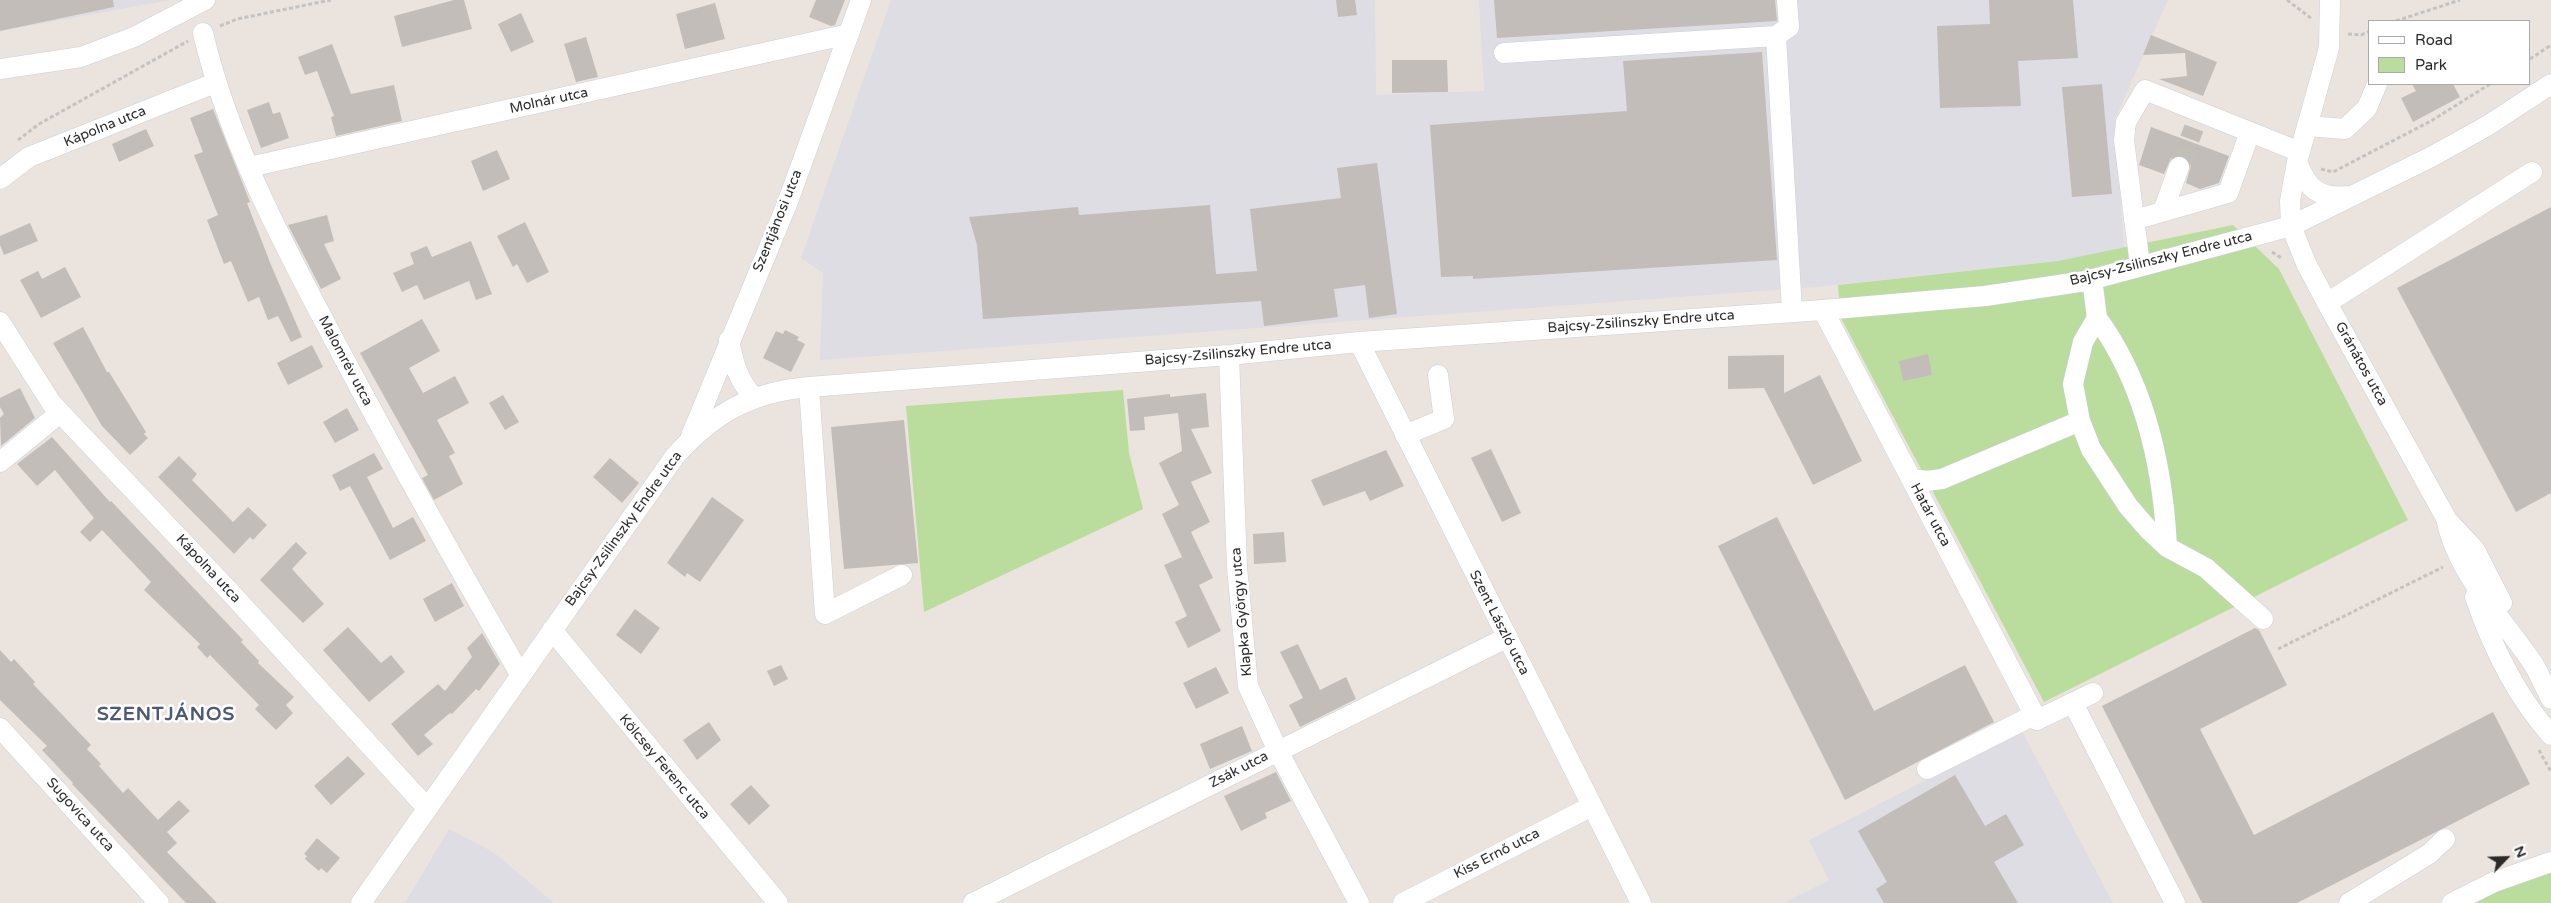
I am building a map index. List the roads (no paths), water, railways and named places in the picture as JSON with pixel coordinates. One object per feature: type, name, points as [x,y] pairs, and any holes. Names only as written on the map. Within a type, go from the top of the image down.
[{"type":"street","points":[[0,70],[81,57],[134,37],[205,0]]},
{"type":"street","name":"Szentjánosi utca","points":[[689,440],[786,204],[862,0]]},
{"type":"street","points":[[1504,53],[1776,36],[1789,27],[1787,0]]},
{"type":"street","name":"Gránátos utca","points":[[2330,0],[2328,48],[2298,157],[2290,201],[2291,226],[2300,250],[2327,303],[2446,518],[2449,534],[2460,558],[2496,615],[2534,665],[2551,699]]},
{"type":"street","name":"Malomrév utca","points":[[203,33],[215,83],[273,226],[419,499],[520,674]]},
{"type":"street","name":"Molnár utca","points":[[249,167],[849,34]]},
{"type":"street","points":[[1776,36],[1792,311]]},
{"type":"street","name":"Kápolna utca","points":[[0,179],[30,158],[215,83]]},
{"type":"street","name":"Bajcsy-Zsilinszky Endre utca","points":[[361,903],[520,674],[675,456],[689,440],[712,421],[734,406],[754,398],[775,392],[808,387],[1229,355],[1359,342],[1823,310],[1985,296],[2092,279],[2291,226],[2431,157],[2480,130],[2551,84]]},
{"type":"street","points":[[2307,126],[2345,129],[2368,108],[2377,85]]},
{"type":"street","points":[[2140,265],[2124,140],[2126,122],[2145,90],[2197,120],[2250,132],[2298,157]]},
{"type":"street","points":[[2134,220],[2228,193],[2250,132]]},
{"type":"street","name":"Bajcsy-Zsilinszky Endre utca","points":[[2298,157],[2308,185],[2317,192],[2336,198],[2352,196]]},
{"type":"street","points":[[2163,211],[2180,168]]},
{"type":"street","points":[[2327,303],[2532,172]]},
{"type":"street","points":[[2092,279],[2098,318],[2126,365],[2145,416],[2161,491],[2167,547]]},
{"type":"street","name":"Határ utca","points":[[1823,310],[2036,718]]},
{"type":"street","points":[[2098,318],[2083,342],[2073,384],[2080,421],[2091,449],[2115,487],[2148,529],[2167,547],[2206,568],[2263,619]]},
{"type":"street","name":"Kápolna utca","points":[[0,322],[52,404],[230,592],[427,808]]},
{"type":"street","points":[[729,340],[735,369],[741,384],[754,398]]},
{"type":"street","name":"Szent László utca","points":[[1359,342],[1506,638],[1641,903]]},
{"type":"street","name":"Klapka György utca","points":[[1229,355],[1237,567],[1248,686],[1278,751],[1359,903]]},
{"type":"street","points":[[1405,435],[1444,420],[1438,375]]},
{"type":"street","points":[[808,387],[825,614],[902,575]]},
{"type":"street","points":[[0,462],[60,413]]},
{"type":"street","points":[[1911,480],[1927,481],[1942,479],[2080,421]]},
{"type":"street","points":[[2446,518],[2475,550],[2534,665]]},
{"type":"street","points":[[2460,558],[2485,627],[2528,705],[2545,742]]},
{"type":"street","name":"Kölcsey Ferenc utca","points":[[552,630],[778,903]]},
{"type":"street","name":"Zsák utca","points":[[972,903],[1506,638]]},
{"type":"street","points":[[1927,769],[2093,693]]},
{"type":"street","points":[[2073,703],[2176,903]]},
{"type":"street","name":"Sugovica utca","points":[[0,728],[159,903]]},
{"type":"street","name":"Kiss Ernő utca","points":[[1403,903],[1592,806]]},
{"type":"street","points":[[2350,903],[2429,854],[2445,839]]},
{"type":"street","points":[[2452,903],[2494,882],[2551,862]]},
{"type":"tunnel","points":[[2179,167],[2194,128]]},
{"type":"district","name":"SZENTJÁNOS","points":[[166,715]]}]
